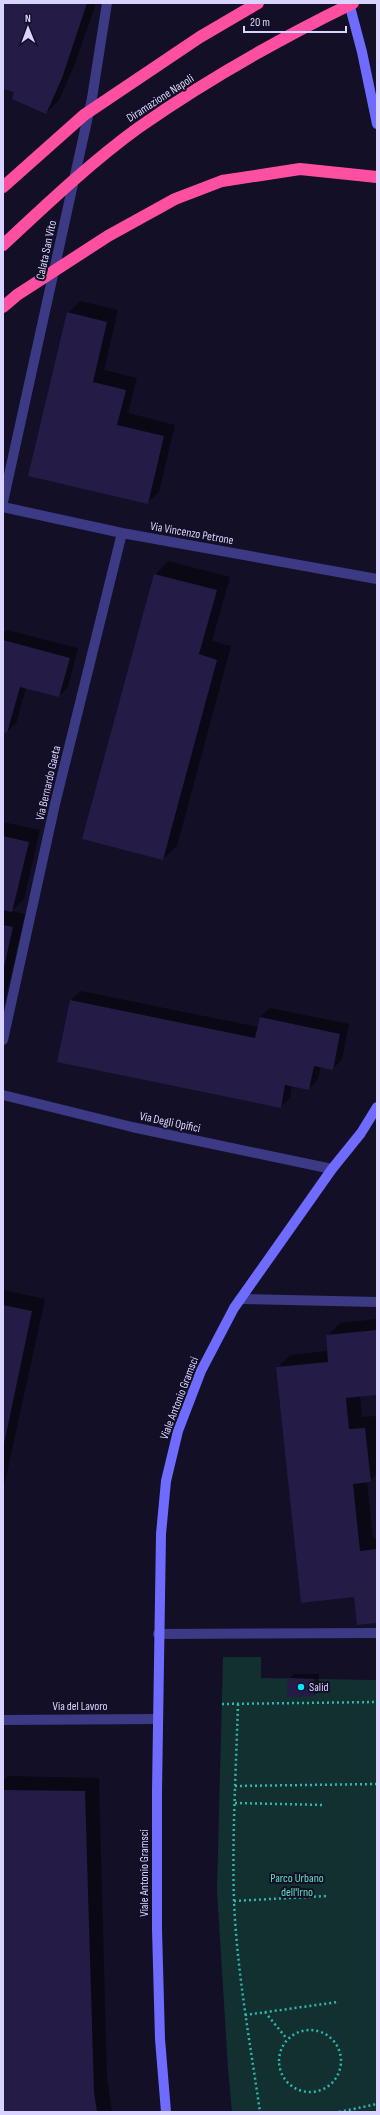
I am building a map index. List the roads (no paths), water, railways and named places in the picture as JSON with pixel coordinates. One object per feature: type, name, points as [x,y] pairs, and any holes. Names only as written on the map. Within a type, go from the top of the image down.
[{"type":"highway","points":[[3,187],[84,115],[200,37],[258,3]]},
{"type":"highway","name":"Diramazione Napoli","points":[[3,245],[58,193],[138,128],[225,73],[321,19],[353,3]]},
{"type":"highway","points":[[3,307],[17,295],[108,236],[174,199],[222,181],[300,169],[377,177]]},
{"type":"main road","points":[[349,3],[362,52],[377,124]]},
{"type":"main road","name":"Viale Antonio Gramsci","points":[[166,2112],[160,2039],[157,1929],[158,1634],[161,1534],[166,1481],[178,1431],[202,1371],[240,1299],[332,1169],[361,1133],[377,1107]]},
{"type":"street","name":"Calata San Vito","points":[[3,502],[92,98],[107,3]]},
{"type":"street","name":"Via Vincenzo Petrone","points":[[3,507],[122,533],[377,579]]},
{"type":"street","name":"Via Bernardo Gaeta","points":[[3,1040],[55,804],[122,533]]},
{"type":"street","name":"Via Degli Opifici","points":[[3,1095],[128,1126],[332,1169]]},
{"type":"street","points":[[240,1299],[377,1302]]},
{"type":"street","points":[[158,1634],[377,1633]]},
{"type":"street","name":"Via del Lavoro","points":[[3,1720],[158,1719]]},
{"type":"place","name":"Salid","points":[[301,1687]]},
{"type":"park label","name":"Parco Urbano dell'Irno","points":[[297,1885]]}]
